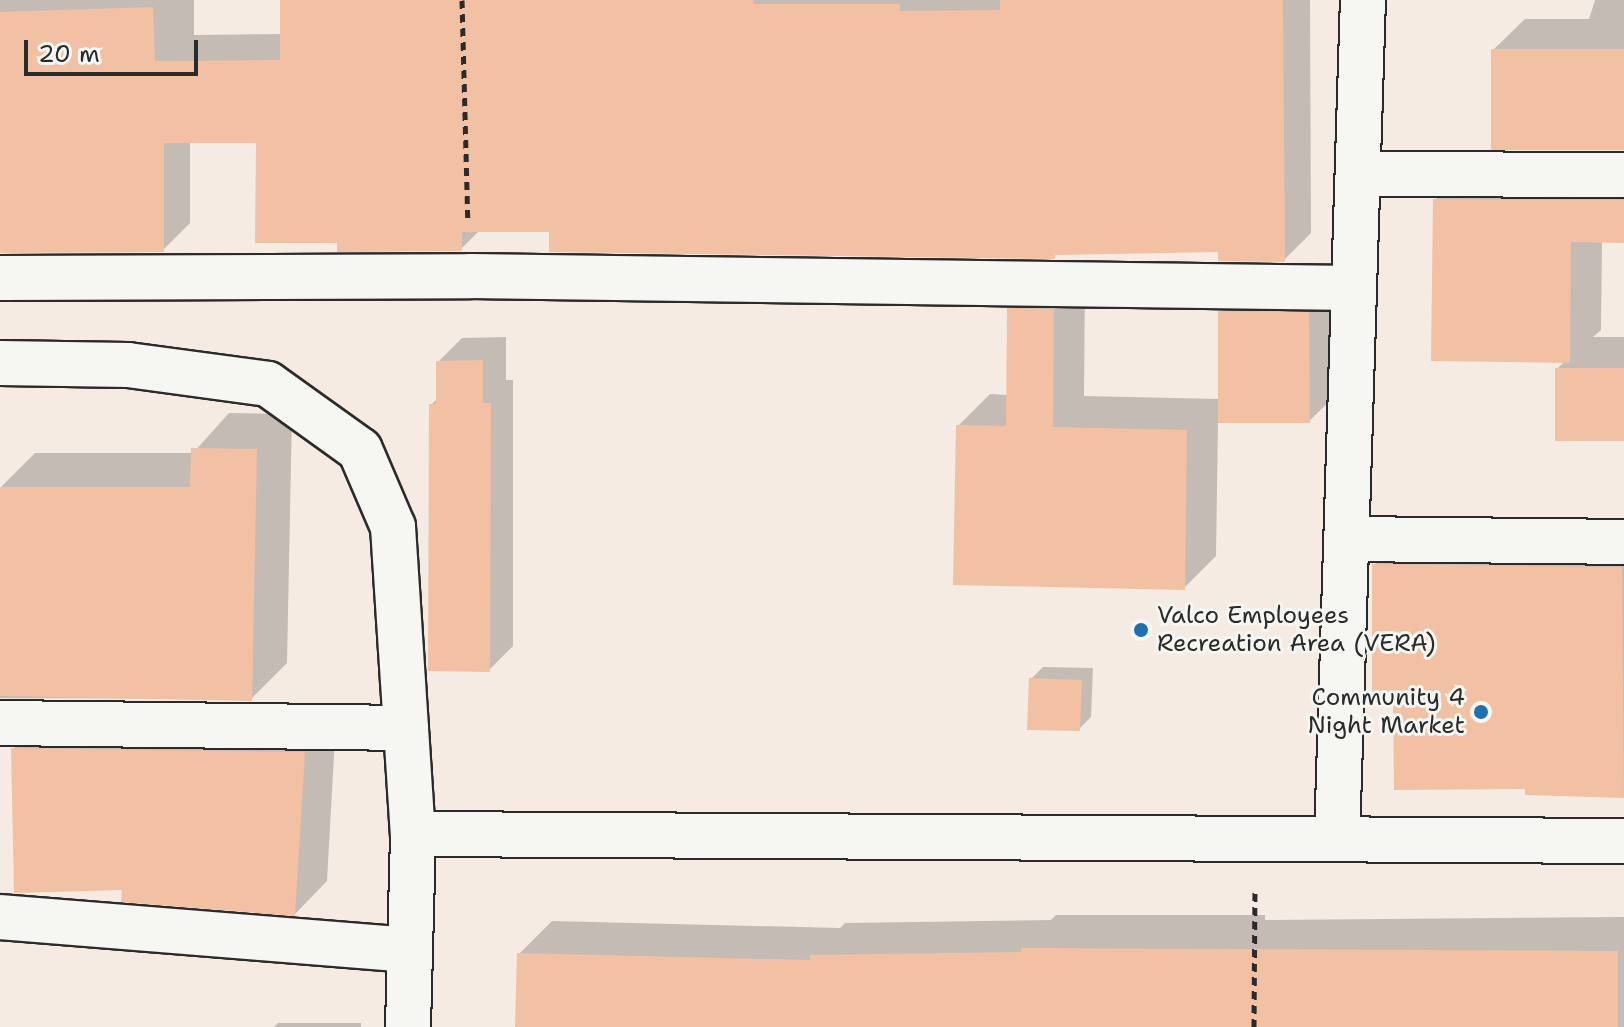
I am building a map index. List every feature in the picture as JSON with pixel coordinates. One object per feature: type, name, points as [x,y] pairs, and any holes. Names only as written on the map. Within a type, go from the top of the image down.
[{"type":"street","points":[[1337,839],[1363,0]]},
{"type":"street","points":[[1359,174],[1624,175]]},
{"type":"street","points":[[0,278],[470,276],[1354,288]]},
{"type":"street","points":[[0,363],[128,365],[268,384],[360,450],[393,527],[413,834],[408,1027]]},
{"type":"street","points":[[1347,539],[1624,542]]},
{"type":"street","points":[[0,723],[406,728]]},
{"type":"street","points":[[413,834],[1624,841]]},
{"type":"street","points":[[0,917],[410,950]]},
{"type":"path","points":[[462,0],[470,276]]},
{"type":"path","points":[[1254,1027],[1256,837]]},
{"type":"building","points":[[280,0],[753,0],[754,4],[900,4],[900,11],[1000,10],[1000,0],[1283,0],[1285,262],[1218,261],[1218,252],[1055,255],[1055,259],[549,252],[549,232],[462,232],[462,251],[337,252],[337,243],[255,243],[256,143],[164,143],[164,252],[0,253],[0,12],[153,7],[155,61],[280,60]]},
{"type":"building","points":[[1491,49],[1624,49],[1624,150],[1491,150]]},
{"type":"building","points":[[1433,199],[1624,200],[1624,243],[1571,242],[1570,363],[1431,361]]},
{"type":"building","points":[[1007,308],[1054,309],[1053,427],[1187,430],[1185,590],[953,585],[956,425],[1006,426]]},
{"type":"building","points":[[1218,311],[1309,312],[1310,423],[1218,423]]},
{"type":"building","points":[[483,360],[483,403],[491,403],[490,672],[428,671],[429,404],[436,404],[436,361]]},
{"type":"building","points":[[1555,368],[1624,368],[1624,441],[1555,441]]},
{"type":"building","points":[[191,448],[257,449],[252,701],[0,696],[0,487],[190,487]]},
{"type":"building","points":[[1372,564],[1622,567],[1624,798],[1525,795],[1525,789],[1394,790],[1393,692],[1372,692]]},
{"type":"building","points":[[1029,678],[1082,680],[1080,731],[1027,730]]},
{"type":"building","points":[[11,748],[305,752],[295,916],[121,902],[122,890],[14,893]]},
{"type":"building","points":[[1021,948],[1618,951],[1618,1027],[515,1027],[517,953],[810,960],[810,955],[1021,952]]},
{"type":"place","name":"Valco Employees Recreation Area (VERA)","points":[[1141,630]]},
{"type":"place","name":"Community 4 Night Market","points":[[1481,712]]}]
